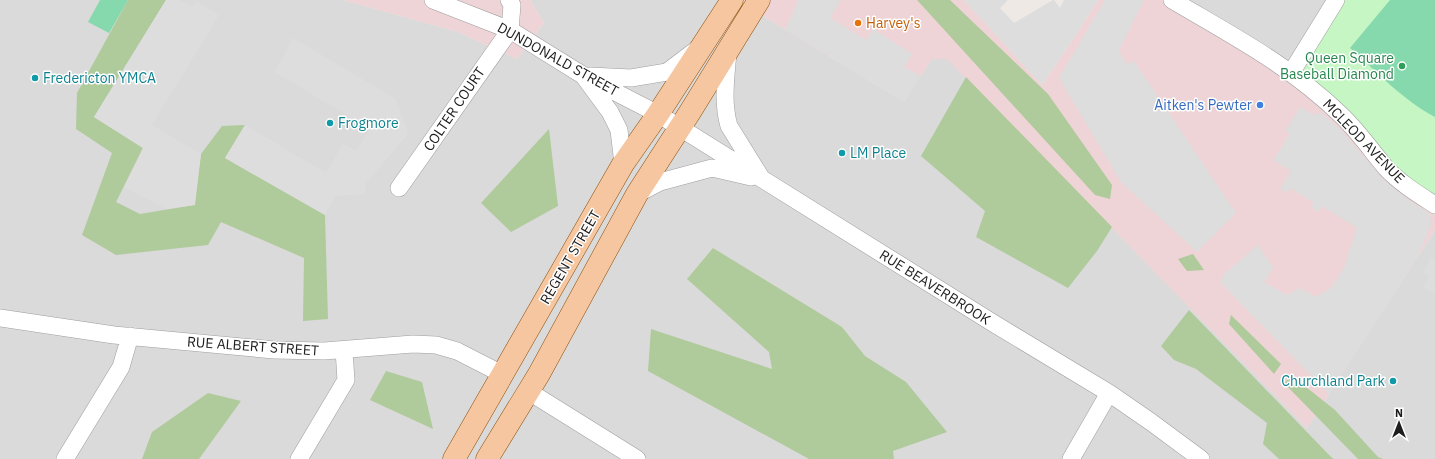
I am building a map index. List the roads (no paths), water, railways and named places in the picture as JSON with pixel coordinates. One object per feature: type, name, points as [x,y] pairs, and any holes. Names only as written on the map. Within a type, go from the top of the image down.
[{"type":"main road","name":"REGENT STREET","points":[[454,459],[623,164],[658,114],[732,0]]},
{"type":"main road","name":"REGENT STREET","points":[[487,459],[528,391],[637,194],[680,128],[759,0]]},
{"type":"street","points":[[509,0],[512,5],[510,30]]},
{"type":"street","name":"MCLEOD AVENUE","points":[[1172,0],[1272,59],[1291,73],[1341,115],[1370,147],[1387,169],[1412,190],[1435,205]]},
{"type":"street","points":[[1291,73],[1336,0]]},
{"type":"street","name":"DUNDONALD STREET","points":[[441,1],[510,30],[584,76],[658,114],[680,128]]},
{"type":"street","name":"COLTER COURT","points":[[400,188],[510,30]]},
{"type":"street","points":[[584,76],[631,78],[667,72],[704,44]]},
{"type":"street","points":[[728,51],[725,92],[726,117],[729,126],[761,178]]},
{"type":"street","points":[[584,76],[610,112],[619,130],[623,164]]},
{"type":"street","name":"RUE BEAVERBROOK","points":[[680,128],[1110,394],[1201,459]]},
{"type":"street","points":[[637,194],[660,182],[712,168],[740,175],[761,178]]},
{"type":"street","name":"RUE ALBERT STREET","points":[[0,318],[114,335],[274,350],[324,351],[413,344],[436,345],[457,351],[502,374]]},
{"type":"street","points":[[65,459],[121,367],[130,336]]},
{"type":"street","points":[[299,459],[346,380],[344,350]]},
{"type":"street","points":[[528,391],[637,459]]},
{"type":"street","points":[[1071,459],[1110,394]]},
{"type":"place","name":"Harvey's","points":[[858,23]]},
{"type":"place","name":"Queen Square Baseball Diamond","points":[[1402,66]]},
{"type":"place","name":"Fredericton YMCA","points":[[35,78]]},
{"type":"place","name":"Aitken's Pewter","points":[[1260,105]]},
{"type":"place","name":"Frogmore","points":[[330,123]]},
{"type":"place","name":"LM Place","points":[[842,153]]},
{"type":"place","name":"Churchland Park","points":[[1393,381]]}]
